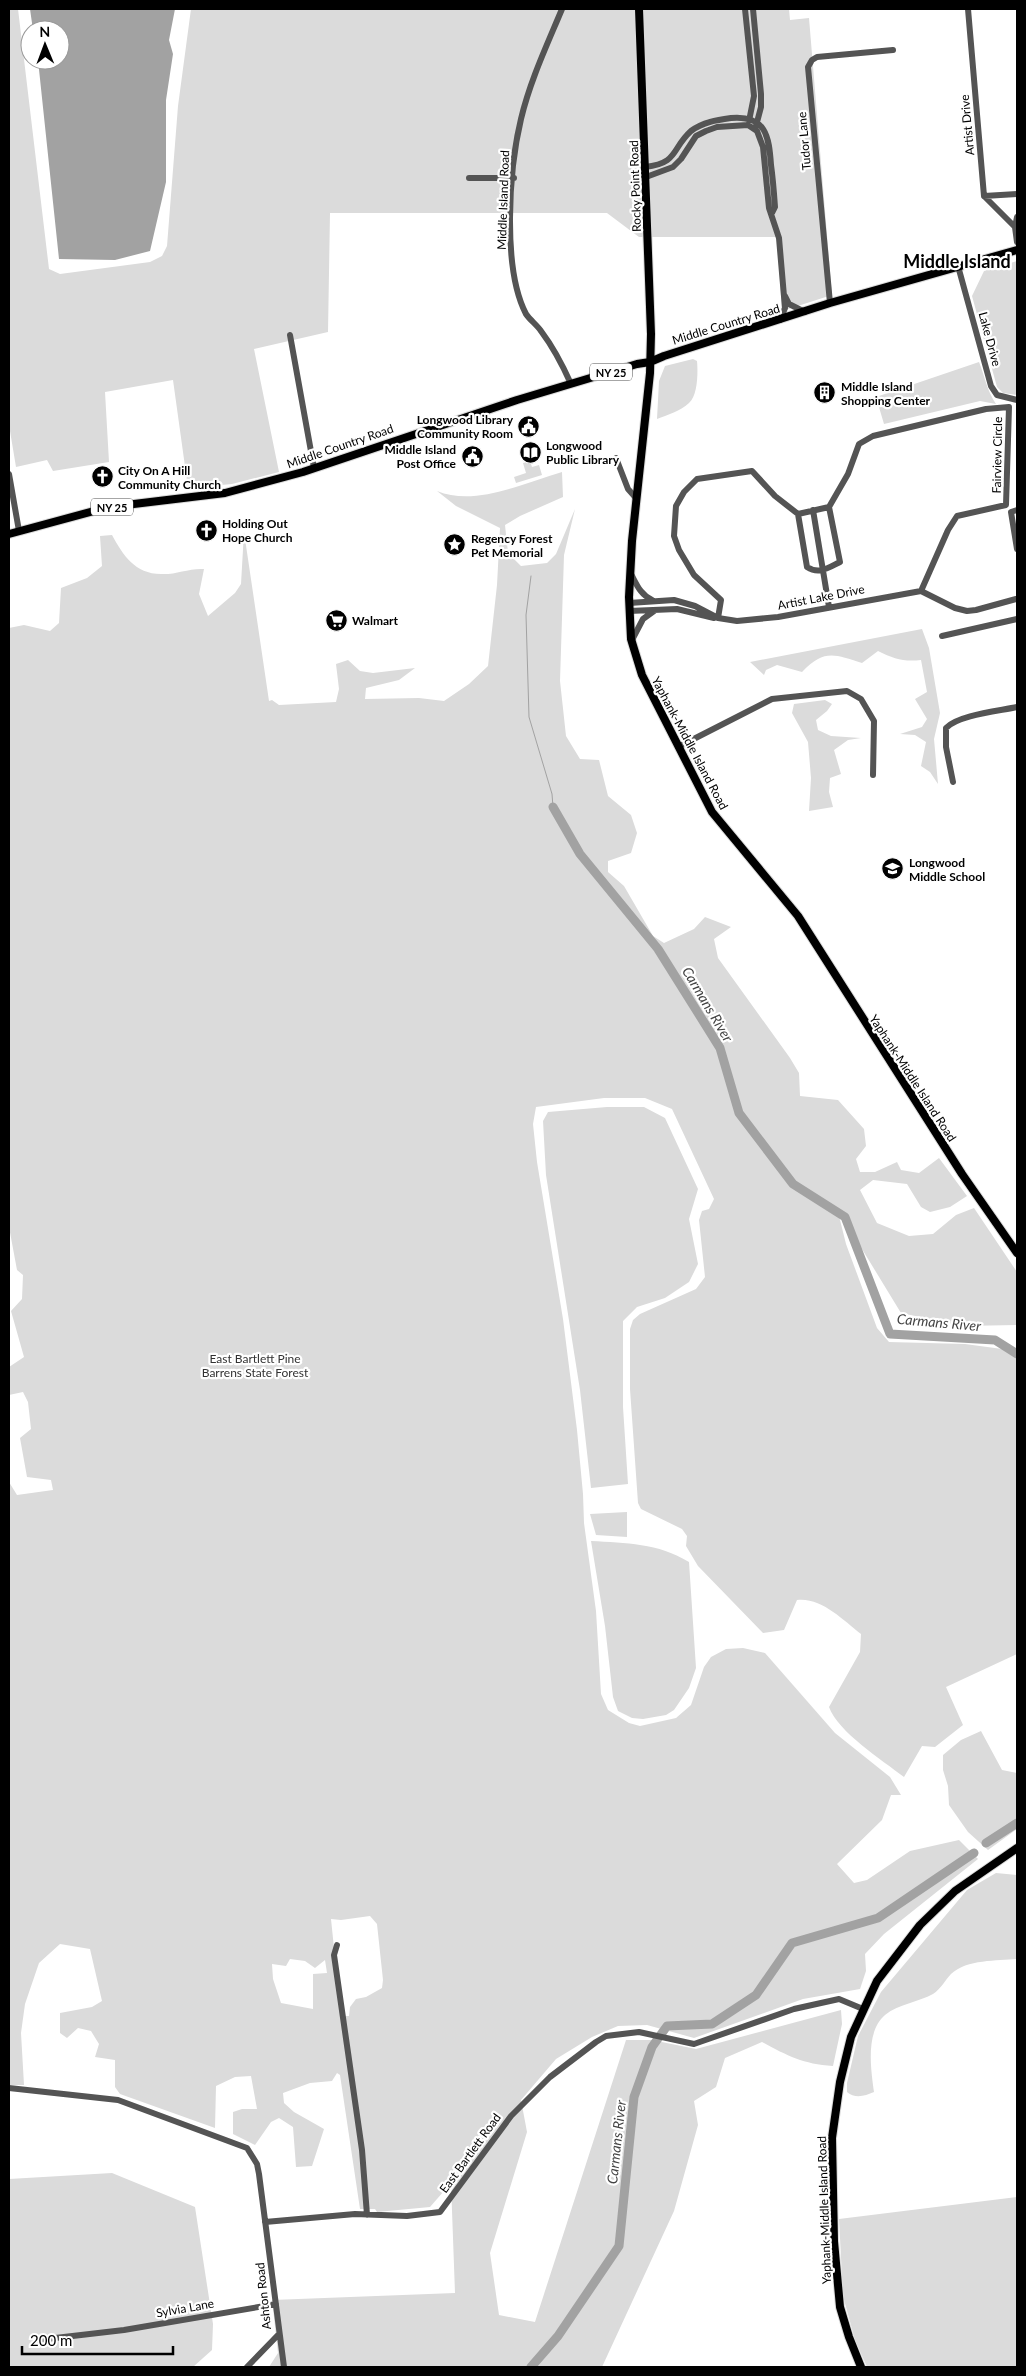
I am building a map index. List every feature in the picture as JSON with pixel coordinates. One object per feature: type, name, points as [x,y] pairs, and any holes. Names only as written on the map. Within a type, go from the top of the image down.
[{"type":"main road","name":"Rocky Point Road","points":[[639,9],[646,177],[650,362]]},
{"type":"main road","name":"Middle Country Road","points":[[9,534],[109,508],[225,493],[314,468],[571,384],[650,362],[830,304],[1017,250]]},
{"type":"main road","name":"Yaphank-Middle Island Road","points":[[650,362],[636,498],[629,602],[632,641],[642,675],[712,812],[798,916],[962,1174],[1017,1253]]},
{"type":"main road","name":"Yaphank-Middle Island Road","points":[[861,2367],[840,2307],[835,2264],[832,2138],[835,2106],[844,2060],[863,2009],[877,1981],[920,1925],[955,1891],[1017,1848]]},
{"type":"street","name":"Middle Island Road","points":[[562,9],[537,67],[518,139],[511,243],[513,274],[527,314],[557,355],[571,384]]},
{"type":"street","points":[[745,9],[754,96],[749,122]]},
{"type":"street","points":[[753,9],[761,94],[756,126],[764,147],[769,208],[779,238],[785,294],[785,308],[780,320]]},
{"type":"street","name":"Artist Drive","points":[[968,9],[984,196]]},
{"type":"street","name":"Tudor Lane","points":[[830,304],[808,67],[812,60],[817,57],[893,50]]},
{"type":"street","points":[[645,167],[668,161],[675,154],[682,140],[698,126],[714,120],[744,117],[756,126]]},
{"type":"street","points":[[646,177],[673,167],[681,160],[696,136],[717,127],[749,122]]},
{"type":"street","points":[[469,178],[514,178]]},
{"type":"street","points":[[984,196],[1017,194]]},
{"type":"street","points":[[984,196],[1015,227]]},
{"type":"street","points":[[1017,216],[1015,227],[1017,242]]},
{"type":"street","name":"Lake Drive","points":[[958,266],[991,386],[997,395],[1017,400]]},
{"type":"street","points":[[785,294],[789,304],[804,312]]},
{"type":"street","points":[[290,335],[314,468]]},
{"type":"street","name":"Fairview Circle","points":[[830,507],[863,441],[873,436],[986,409],[1009,407],[1006,505],[957,516],[948,530],[921,591]]},
{"type":"street","points":[[616,458],[628,489],[636,498]]},
{"type":"street","points":[[629,611],[677,609],[709,618],[718,618],[721,600],[687,566],[674,536],[676,506],[684,492],[697,479],[749,470],[775,496],[798,514],[807,567],[814,571],[824,570],[840,562],[830,507],[798,514]]},
{"type":"street","points":[[9,474],[19,531]]},
{"type":"street","points":[[813,510],[829,607]]},
{"type":"street","points":[[1014,511],[1017,549]]},
{"type":"street","points":[[630,572],[644,596],[653,600]]},
{"type":"street","points":[[921,591],[955,608],[967,610],[976,610],[1017,599]]},
{"type":"street","name":"Artist Lake Drive","points":[[629,602],[674,600],[687,603],[718,618],[737,621],[921,591]]},
{"type":"street","points":[[632,641],[643,619],[655,610]]},
{"type":"street","points":[[942,636],[1017,619]]},
{"type":"street","points":[[678,747],[772,699],[847,691],[861,699],[874,722],[873,775]]},
{"type":"street","points":[[953,782],[946,747],[946,728],[950,723],[1017,707]]},
{"type":"street","points":[[337,1944],[334,1955],[362,2150],[367,2215]]},
{"type":"street","name":"East Bartlett Road","points":[[265,2222],[355,2214],[407,2216],[440,2212],[511,2116],[550,2077],[606,2036],[633,2032],[694,2044],[794,2009],[839,1999],[863,2009]]},
{"type":"street","points":[[9,2088],[118,2100],[240,2144],[247,2148],[257,2164],[265,2222]]},
{"type":"street","name":"Ashton Road","points":[[265,2222],[284,2367]]},
{"type":"street","name":"Sylvia Lane","points":[[38,2340],[124,2330],[276,2304]]},
{"type":"street","points":[[247,2367],[279,2334]]},
{"type":"green space","points":[[9,9],[18,9],[20,70],[25,70],[49,269],[60,274],[150,262],[162,256],[167,246],[178,106],[191,9],[789,9],[790,20],[809,18],[832,295],[782,311],[777,237],[639,237],[607,213],[330,213],[328,332],[254,349],[279,472],[232,484],[188,488],[173,380],[105,392],[109,462],[53,471],[47,460],[16,467],[9,425]]},
{"type":"green space","points":[[1017,261],[1017,395],[1003,393],[997,387],[972,296],[984,271]]},
{"type":"green space","points":[[693,359],[697,361],[697,383],[692,400],[682,408],[657,419],[659,381],[665,366]]},
{"type":"green space","points":[[979,362],[988,389],[996,404],[980,401],[884,424],[876,397]]},
{"type":"green space","points":[[530,461],[532,467],[539,465],[542,475],[516,483],[514,477],[526,473],[523,463]]},
{"type":"green space","name":"East Bartlett Pine Barrens State Forest","points":[[562,472],[563,497],[520,516],[505,525],[508,553],[521,566],[547,563],[556,554],[575,509],[564,555],[560,681],[566,736],[580,759],[599,760],[608,796],[631,815],[637,833],[631,853],[608,861],[608,872],[624,886],[653,936],[664,943],[694,929],[705,917],[731,927],[714,939],[718,958],[799,1073],[800,1096],[838,1100],[864,1129],[866,1146],[856,1159],[860,1172],[875,1172],[897,1162],[901,1170],[919,1173],[939,1158],[967,1196],[950,1207],[930,1212],[921,1207],[907,1184],[873,1180],[860,1190],[877,1223],[909,1236],[933,1234],[956,1215],[974,1208],[1017,1272],[1017,1325],[963,1326],[901,1313],[837,1208],[846,1244],[877,1328],[889,1342],[965,1344],[1017,1351],[1017,1654],[946,1687],[963,1725],[935,1747],[922,1746],[904,1777],[851,1736],[841,1726],[829,1707],[860,1652],[861,1634],[823,1606],[806,1600],[797,1600],[784,1630],[763,1633],[698,1566],[686,1546],[687,1536],[682,1529],[641,1509],[638,1503],[630,1389],[630,1329],[633,1320],[640,1314],[696,1289],[705,1277],[699,1220],[702,1211],[709,1209],[714,1199],[672,1109],[645,1098],[604,1098],[536,1107],[533,1124],[537,1162],[563,1319],[577,1430],[584,1523],[596,1611],[601,1694],[608,1710],[629,1723],[640,1726],[676,1718],[691,1705],[704,1667],[711,1657],[726,1649],[743,1648],[765,1653],[835,1733],[890,1777],[901,1795],[891,1795],[882,1820],[837,1864],[854,1883],[867,1880],[910,1851],[959,1840],[978,1859],[884,1934],[865,1954],[866,1971],[860,1989],[803,1999],[694,2038],[647,2025],[618,2026],[592,2037],[556,2059],[521,2100],[527,2132],[490,2253],[499,2315],[535,2322],[626,2040],[652,2040],[696,2049],[841,2010],[842,2024],[833,2066],[796,2058],[762,2042],[725,2058],[716,2087],[694,2101],[698,2125],[674,2211],[602,2367],[269,2367],[278,2353],[272,2300],[455,2293],[451,2183],[430,2207],[377,2212],[375,2209],[360,2209],[340,2075],[337,2073],[332,2081],[310,2083],[283,2093],[284,2103],[294,2112],[324,2129],[312,2166],[296,2167],[293,2127],[279,2118],[271,2122],[255,2145],[233,2134],[233,2112],[242,2109],[257,2109],[251,2076],[235,2077],[216,2086],[215,2128],[120,2094],[115,2087],[115,2060],[95,2057],[99,2044],[91,2031],[78,2028],[67,2038],[60,2033],[60,2013],[92,2007],[102,2001],[90,1949],[60,1944],[39,1963],[25,2004],[21,2033],[24,2085],[9,2085],[9,1482],[17,1495],[53,1490],[51,1480],[27,1477],[20,1438],[31,1429],[28,1402],[23,1392],[9,1395],[9,1367],[24,1357],[11,1311],[22,1299],[23,1275],[17,1270],[9,1227],[9,628],[24,625],[50,631],[59,623],[61,588],[87,578],[102,566],[100,536],[112,535],[125,556],[144,571],[166,574],[204,569],[199,594],[208,616],[235,593],[241,584],[244,532],[269,701],[272,700],[279,705],[336,702],[339,689],[336,664],[348,660],[360,671],[373,673],[415,668],[399,680],[366,688],[365,699],[419,698],[444,701],[469,684],[488,666],[497,585],[500,528],[456,506],[437,491],[452,495],[483,495],[499,492]],"holes":[[[370,1916],[377,1924],[383,1980],[382,1988],[366,1997],[356,1999],[350,2007],[349,2016],[341,2016],[331,1919],[341,1920]],[[290,1959],[305,1961],[315,1968],[325,1960],[327,1973],[313,1974],[313,2009],[281,2003],[273,1979],[272,1964],[286,1966]]]},
{"type":"green space","points":[[922,629],[929,648],[940,713],[934,739],[938,784],[930,772],[921,766],[926,742],[915,735],[900,734],[922,727],[927,719],[915,699],[927,692],[921,660],[909,661],[899,659],[878,651],[862,663],[844,657],[830,656],[817,660],[802,672],[777,665],[766,670],[764,675],[750,662]]},
{"type":"green space","points":[[825,700],[832,704],[816,720],[818,730],[831,736],[861,738],[848,740],[834,750],[841,774],[830,778],[829,792],[833,807],[809,811],[811,778],[808,742],[792,713],[794,704]]},
{"type":"green space","points":[[607,1107],[644,1107],[665,1118],[698,1189],[689,1219],[698,1264],[689,1282],[665,1298],[637,1307],[623,1321],[623,1407],[628,1484],[591,1488],[580,1390],[546,1175],[543,1121],[548,1112]]},
{"type":"green space","points":[[627,1512],[627,1537],[596,1535],[590,1514]]},
{"type":"green space","points":[[591,1541],[641,1545],[666,1551],[689,1562],[696,1668],[689,1688],[674,1710],[666,1715],[643,1719],[632,1718],[618,1711],[613,1697],[605,1626]]},
{"type":"green space","points":[[981,1731],[1002,1770],[1017,1773],[1017,1829],[988,1850],[968,1832],[949,1805],[948,1786],[943,1770],[943,1755],[961,1740]]},
{"type":"green space","points":[[996,1873],[1017,1875],[1017,1959],[974,1963],[965,1966],[951,1974],[933,1994],[896,2008],[885,2015],[874,2031],[872,2041],[871,2062],[874,2092],[867,2095],[853,2096],[847,2092],[847,2083],[858,2036],[881,1992],[967,1890]]},
{"type":"green space","points":[[112,2173],[195,2207],[213,2324],[212,2350],[193,2367],[9,2367],[9,2179]]},
{"type":"green space","points":[[1017,2197],[1017,2367],[867,2367],[855,2340],[843,2296],[839,2219]]},
{"type":"shaded area","points":[[30,9],[175,9],[169,40],[173,54],[166,100],[166,182],[150,251],[115,260],[59,259],[39,70],[70,70],[70,20],[32,20]]},
{"type":"waterway","points":[[531,576],[526,615],[529,717],[552,794],[553,807]]},
{"type":"waterway","name":"Carmans River","points":[[553,807],[580,854],[658,949],[720,1048],[739,1113],[793,1184],[845,1217],[890,1334],[995,1340],[1017,1354]]},
{"type":"waterway","name":"Carmans River","points":[[986,1843],[1017,1823]]},
{"type":"waterway","name":"Carmans River","points":[[531,2367],[558,2336],[619,2246],[634,2097],[652,2047],[667,2026],[712,2024],[756,1995],[792,1943],[878,1918],[974,1853]]},
{"type":"place","name":"Middle Island Shopping Center","points":[[825,393]]},
{"type":"place","name":"Longwood Library Community Room","points":[[529,426]]},
{"type":"place","name":"Longwood Public Library","points":[[530,452]]},
{"type":"place","name":"Middle Island Post Office","points":[[472,456]]},
{"type":"place","name":"City On A Hill Community Church","points":[[102,477]]},
{"type":"place","name":"Holding Out Hope Church","points":[[206,530]]},
{"type":"place","name":"Regency Forest Pet Memorial","points":[[455,545]]},
{"type":"place","name":"Walmart","points":[[336,620]]},
{"type":"place","name":"Longwood Middle School","points":[[893,869]]},
{"type":"district","name":"Middle Island","points":[[957,261]]}]
